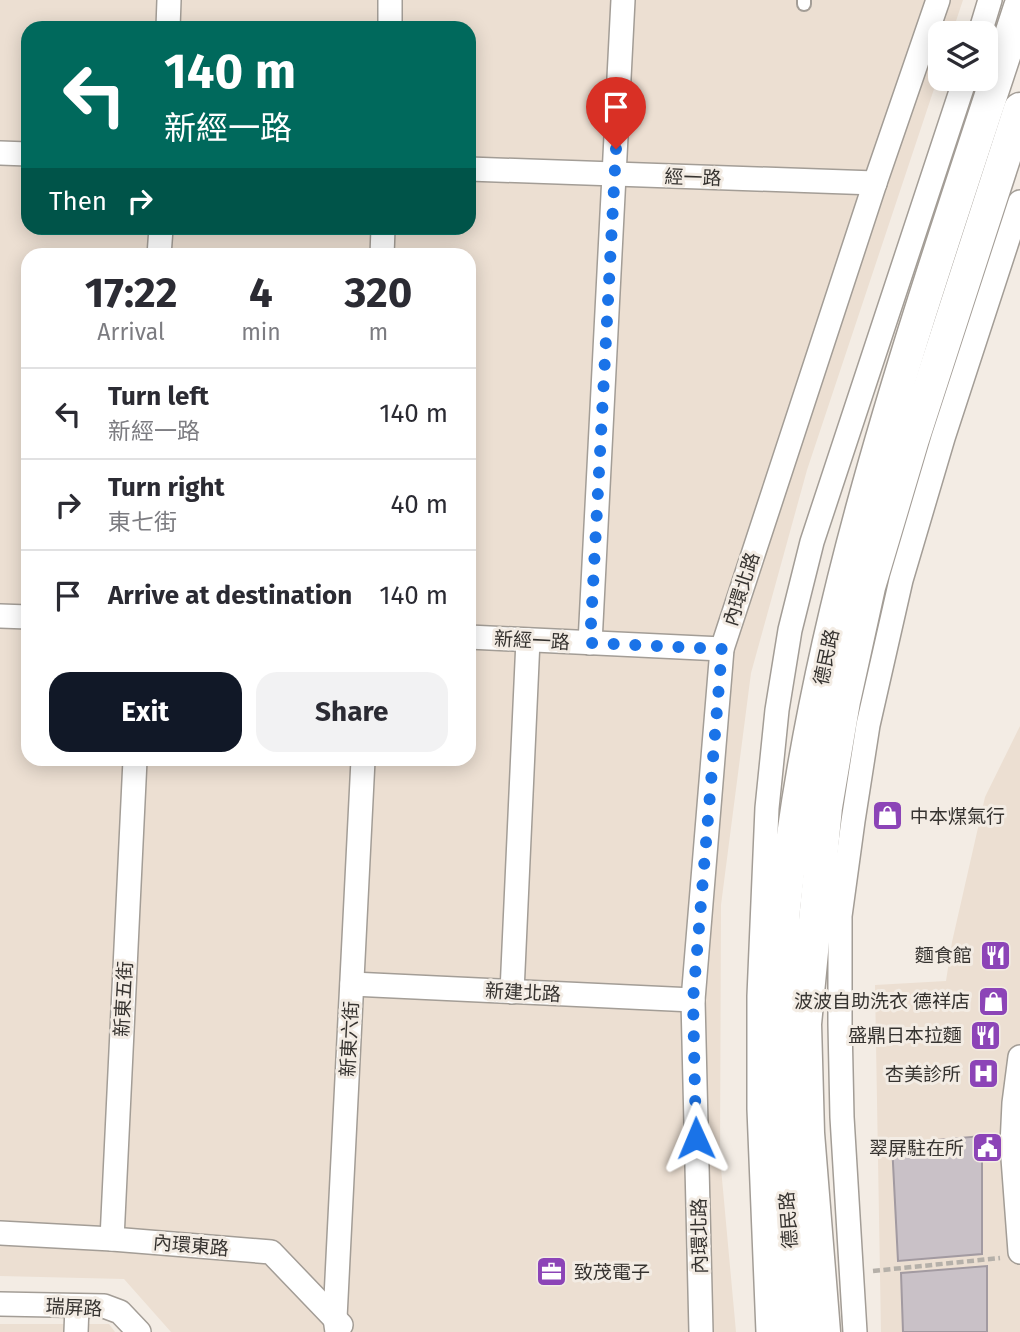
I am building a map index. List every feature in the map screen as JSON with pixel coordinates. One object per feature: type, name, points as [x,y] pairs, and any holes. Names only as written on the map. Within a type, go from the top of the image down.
[{"type":"street","points":[[168,21],[169,0]]},
{"type":"street","points":[[390,0],[390,21]]},
{"type":"street","points":[[590,643],[623,0]]},
{"type":"street","name":"內環北路","points":[[701,1332],[693,1000],[722,649],[937,0]]},
{"type":"street","points":[[983,21],[990,0]]},
{"type":"street","name":"德民路","points":[[795,1332],[783,1135],[782,1022],[784,912],[800,799],[823,665],[854,535],[887,420],[1020,6]]},
{"type":"street","name":"德民路","points":[[768,1332],[759,1109],[759,996],[767,808],[777,710],[790,631],[812,542],[961,91]]},
{"type":"street","name":"德民路","points":[[824,1332],[808,1133],[805,1024],[826,807],[844,701],[869,586],[913,439],[1020,109]]},
{"type":"street","points":[[0,153],[21,153]]},
{"type":"street","name":"經一路","points":[[476,169],[875,183]]},
{"type":"street","points":[[855,1332],[842,1117],[840,929],[855,807],[868,726],[901,580],[943,438],[1020,202]]},
{"type":"street","points":[[0,615],[21,616]]},
{"type":"street","name":"新經一路","points":[[476,637],[722,649]]},
{"type":"street","points":[[512,992],[528,640]]},
{"type":"street","name":"新東五街","points":[[112,1239],[135,766]]},
{"type":"street","name":"新東六街","points":[[340,1327],[362,766]]},
{"type":"street","name":"新建北路","points":[[352,984],[693,1000]]},
{"type":"street","points":[[1014,1255],[1020,1057]]},
{"type":"street","name":"內環東路","points":[[0,1233],[271,1252],[340,1327]]},
{"type":"street","name":"瑞屏路","points":[[0,1304],[104,1306],[120,1312],[139,1332]]},
{"type":"street","points":[[76,1332],[77,1306]]},
{"type":"path","points":[[851,1274],[1014,1255]]},
{"type":"shaded area","points":[[0,0],[963,0],[956,21],[928,21],[928,91],[933,91],[807,470],[751,673],[721,905],[720,1157],[736,1332],[171,1332],[124,1279],[0,1276]]},
{"type":"shaded area","points":[[1020,726],[1020,1332],[881,1332],[875,985],[946,981],[952,942],[985,797]]},
{"type":"shaded area","points":[[0,1324],[109,1324],[115,1332],[0,1332]]},
{"type":"building","points":[[982,1136],[982,1254],[898,1261],[892,1144]]},
{"type":"building","points":[[987,1266],[987,1332],[903,1332],[901,1273]]},
{"type":"place","name":"中本煤氣行","points":[[887,816]]},
{"type":"place","name":"麵食館","points":[[995,955]]},
{"type":"place","name":"波波自助洗衣 德祥店","points":[[993,1001]]},
{"type":"place","name":"盛鼎日本拉麵","points":[[985,1035]]},
{"type":"place","name":"杏美診所","points":[[984,1074]]},
{"type":"place","name":"翠屏駐在所","points":[[987,1148]]},
{"type":"place","name":"致茂電子","points":[[551,1272]]},
{"type":"route","points":[[616,149],[590,643],[722,649],[693,1000],[696,1138]]}]
